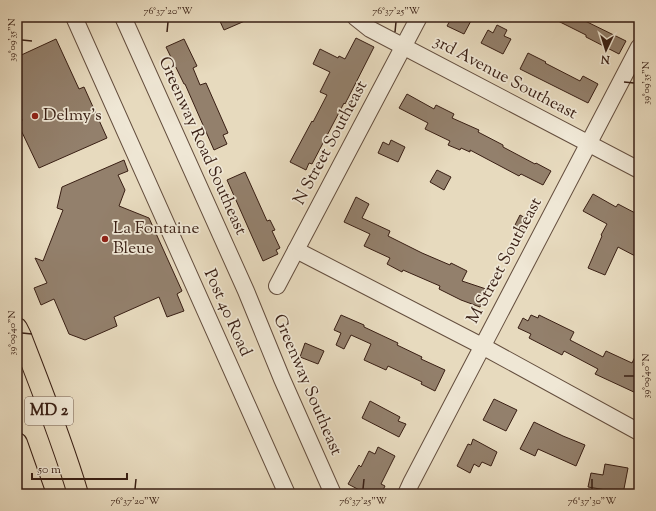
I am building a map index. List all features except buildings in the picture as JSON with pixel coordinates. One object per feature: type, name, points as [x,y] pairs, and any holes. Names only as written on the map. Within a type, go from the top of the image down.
[{"type":"main road","name":"MD 2","points":[[17,328],[69,463],[78,494]]},
{"type":"main road","name":"MD 2","points":[[17,443],[35,494]]},
{"type":"street","name":"Post 40 Road","points":[[74,17],[287,494]]},
{"type":"street","name":"3rd Avenue Southeast","points":[[355,17],[370,28],[639,170]]},
{"type":"street","name":"N Street Southeast","points":[[277,286],[419,17]]},
{"type":"street","name":"Greenway Road Southeast","points":[[129,19],[246,291]]},
{"type":"street","name":"M Street Southeast","points":[[406,494],[414,476],[639,47]]},
{"type":"street","points":[[296,250],[482,346],[639,432]]},
{"type":"street","name":"Greenway Southeast","points":[[246,291],[333,494]]},
{"type":"place","name":"Delmy’s","points":[[35,116]]},
{"type":"place","name":"La Fontaine Bleue","points":[[105,239]]}]
